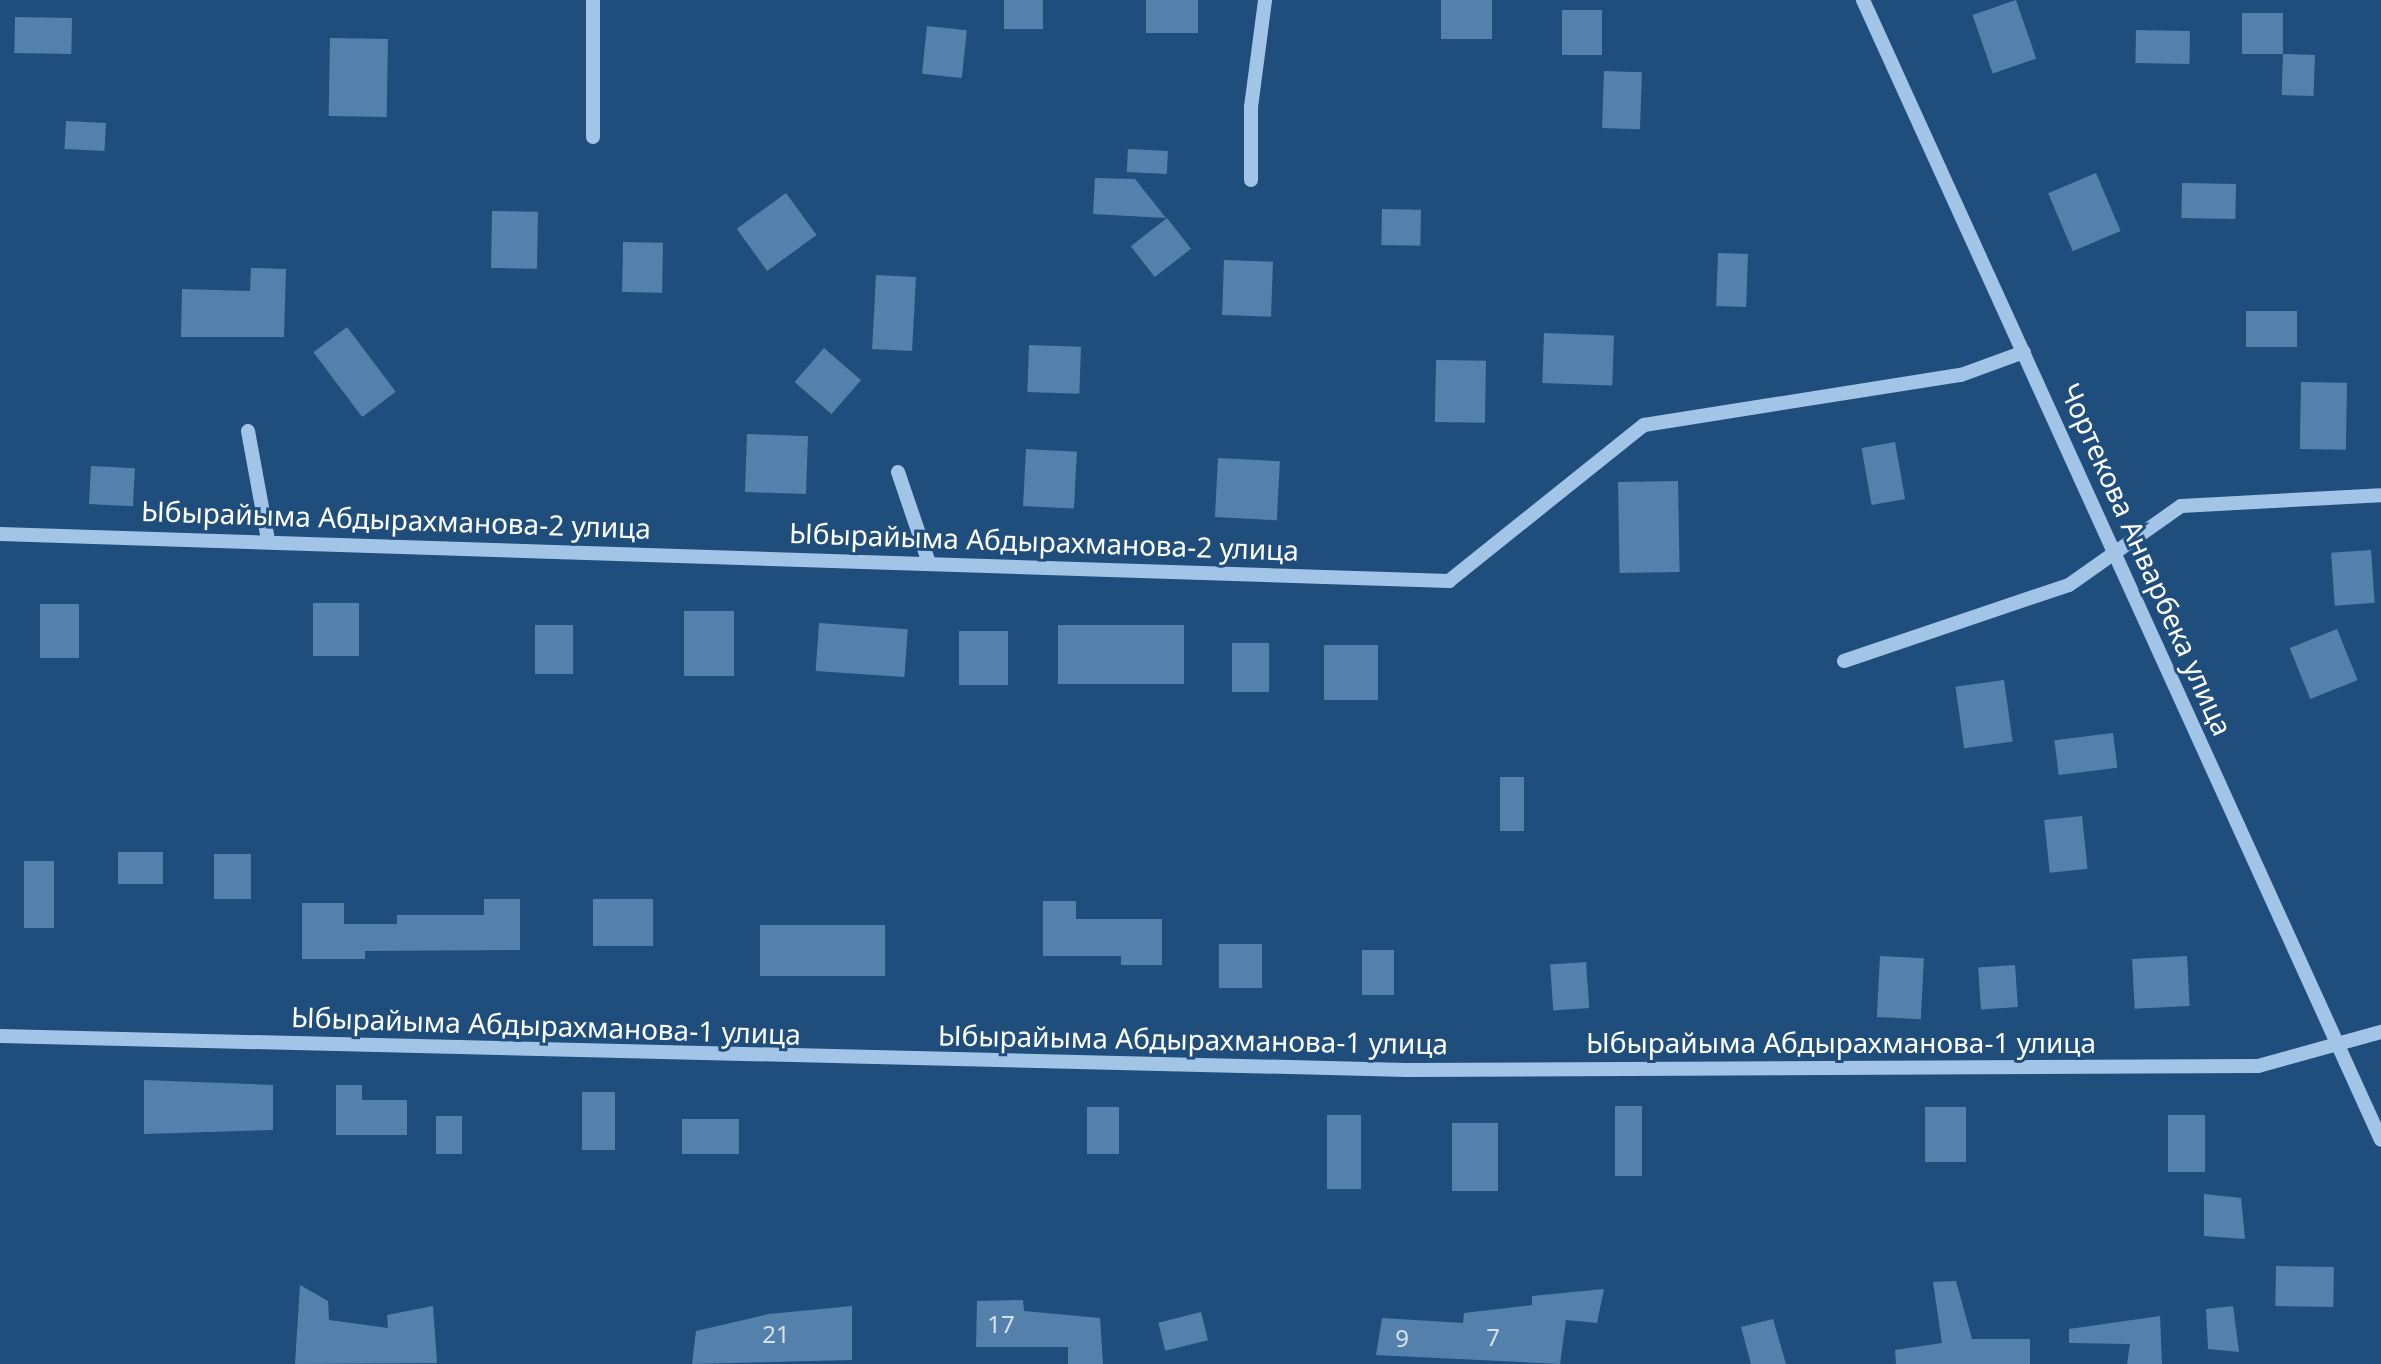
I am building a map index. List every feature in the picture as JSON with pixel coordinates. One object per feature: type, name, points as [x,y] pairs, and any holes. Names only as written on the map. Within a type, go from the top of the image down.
[{"type":"street","points":[[593,0],[593,137]]},
{"type":"street","points":[[1251,180],[1251,107],[1265,0]]},
{"type":"street","name":"Чортекова Анварбека улица","points":[[1863,0],[2116,549],[2335,1044],[2381,1140]]},
{"type":"street","name":"Ыбырайыма Абдырахманова-2 улица","points":[[0,534],[268,540],[1449,581],[1644,425],[1961,375],[2024,352]]},
{"type":"street","points":[[248,431],[268,540]]},
{"type":"street","points":[[898,472],[929,563]]},
{"type":"street","points":[[1844,661],[2069,585],[2181,506],[2381,495]]},
{"type":"street","name":"Ыбырайыма Абдырахманова-1 улица","points":[[0,1036],[1407,1070],[2258,1066],[2381,1032]]},
{"type":"building","points":[[1004,0],[1043,0],[1043,29],[1004,29]]},
{"type":"building","points":[[1146,0],[1198,0],[1198,33],[1146,33]]},
{"type":"building","points":[[1441,0],[1492,0],[1492,39],[1441,39]]},
{"type":"building","points":[[2016,0],[2036,59],[1993,74],[1973,15]]},
{"type":"building","points":[[1562,10],[1602,10],[1602,55],[1562,55]]},
{"type":"building","points":[[2242,13],[2283,13],[2283,54],[2242,54]]},
{"type":"building","points":[[15,17],[72,18],[71,54],[14,53]]},
{"type":"building","points":[[927,26],[967,30],[962,78],[922,74]]},
{"type":"building","points":[[2136,30],[2190,31],[2189,64],[2135,63]]},
{"type":"building","points":[[330,38],[388,39],[387,117],[329,116]]},
{"type":"building","points":[[2283,54],[2315,55],[2314,96],[2282,95]]},
{"type":"building","points":[[1604,71],[1642,72],[1640,129],[1602,128]]},
{"type":"building","points":[[66,121],[106,123],[104,151],[65,149]]},
{"type":"building","points":[[1128,149],[1168,151],[1167,174],[1127,172]]},
{"type":"building","points":[[2096,173],[2121,231],[2073,251],[2048,193]]},
{"type":"building","points":[[1095,178],[1135,179],[1166,218],[1093,214]]},
{"type":"building","points":[[2182,183],[2236,184],[2235,219],[2181,218]]},
{"type":"building","points":[[786,193],[817,235],[767,271],[737,229]]},
{"type":"building","points":[[1382,209],[1421,210],[1420,246],[1381,245]]},
{"type":"building","points":[[492,211],[538,212],[537,269],[491,268]]},
{"type":"building","points":[[1167,218],[1191,249],[1155,277],[1131,246]]},
{"type":"building","points":[[623,242],[663,243],[662,293],[622,292]]},
{"type":"building","points":[[1718,253],[1748,254],[1746,307],[1716,306]]},
{"type":"building","points":[[1224,260],[1273,262],[1271,317],[1222,315]]},
{"type":"building","points":[[251,268],[286,269],[284,337],[181,337],[182,289],[250,291]]},
{"type":"building","points":[[876,275],[916,277],[912,351],[872,349]]},
{"type":"building","points":[[2246,311],[2297,311],[2297,347],[2246,347]]},
{"type":"building","points":[[347,327],[396,392],[362,417],[313,352]]},
{"type":"building","points":[[1544,333],[1614,335],[1612,385],[1542,383]]},
{"type":"building","points":[[1029,345],[1081,347],[1079,394],[1027,392]]},
{"type":"building","points":[[824,348],[861,380],[831,414],[794,382]]},
{"type":"building","points":[[1436,360],[1486,361],[1485,423],[1435,422]]},
{"type":"building","points":[[2301,382],[2347,383],[2346,450],[2300,449]]},
{"type":"building","points":[[747,434],[808,436],[806,494],[745,492]]},
{"type":"building","points":[[1895,442],[1905,499],[1872,505],[1862,448]]},
{"type":"building","points":[[1026,449],[1077,452],[1074,509],[1023,506]]},
{"type":"building","points":[[1218,458],[1280,461],[1277,520],[1215,517]]},
{"type":"building","points":[[91,466],[135,468],[133,506],[89,504]]},
{"type":"building","points":[[1678,481],[1680,572],[1620,573],[1618,482]]},
{"type":"building","points":[[2371,550],[2375,603],[2335,606],[2331,553]]},
{"type":"building","points":[[313,603],[359,603],[359,656],[313,656]]},
{"type":"building","points":[[40,604],[79,604],[79,658],[40,658]]},
{"type":"building","points":[[684,611],[734,611],[734,676],[684,676]]},
{"type":"building","points":[[819,623],[908,629],[904,677],[816,671]]},
{"type":"building","points":[[535,625],[573,625],[573,674],[535,674]]},
{"type":"building","points":[[1058,625],[1184,625],[1184,684],[1058,684]]},
{"type":"building","points":[[2337,629],[2358,680],[2310,699],[2290,648]]},
{"type":"building","points":[[959,631],[1008,631],[1008,685],[959,685]]},
{"type":"building","points":[[1232,643],[1269,643],[1269,692],[1232,692]]},
{"type":"building","points":[[1324,645],[1378,645],[1378,700],[1324,700]]},
{"type":"building","points":[[2004,680],[2013,741],[1964,748],[1955,687]]},
{"type":"building","points":[[2113,733],[2117,768],[2059,775],[2054,740]]},
{"type":"building","points":[[1500,777],[1524,777],[1524,831],[1500,831]]},
{"type":"building","points":[[2082,816],[2088,869],[2050,873],[2044,820]]},
{"type":"building","points":[[118,852],[163,852],[163,884],[118,884]]},
{"type":"building","points":[[214,854],[251,854],[251,899],[214,899]]},
{"type":"building","points":[[24,861],[54,861],[54,928],[24,928]]},
{"type":"building","points":[[484,899],[520,899],[520,950],[365,951],[365,959],[302,959],[302,903],[344,903],[344,924],[397,924],[397,915],[484,915]]},
{"type":"building","points":[[593,899],[653,899],[653,946],[593,946]]},
{"type":"building","points":[[1043,901],[1076,901],[1076,919],[1162,919],[1162,965],[1121,965],[1121,956],[1043,956]]},
{"type":"building","points":[[760,925],[885,925],[885,976],[760,976]]},
{"type":"building","points":[[1219,944],[1262,944],[1262,988],[1219,988]]},
{"type":"building","points":[[1362,950],[1394,950],[1394,995],[1362,995]]},
{"type":"building","points":[[1880,956],[1924,958],[1921,1019],[1877,1017]]},
{"type":"building","points":[[2187,956],[2190,1006],[2135,1009],[2132,959]]},
{"type":"building","points":[[1586,962],[1589,1008],[1553,1010],[1550,965]]},
{"type":"building","points":[[2015,965],[2018,1007],[1981,1009],[1978,968]]},
{"type":"building","points":[[144,1080],[273,1085],[273,1130],[144,1134]]},
{"type":"building","points":[[336,1085],[362,1085],[362,1100],[407,1100],[407,1135],[336,1135]]},
{"type":"building","points":[[582,1092],[615,1092],[615,1150],[582,1150]]},
{"type":"building","points":[[1615,1106],[1642,1106],[1642,1176],[1615,1176]]},
{"type":"building","points":[[1087,1107],[1119,1107],[1119,1154],[1087,1154]]},
{"type":"building","points":[[1925,1107],[1966,1107],[1966,1162],[1925,1162]]},
{"type":"building","points":[[1327,1115],[1361,1115],[1361,1189],[1327,1189]]},
{"type":"building","points":[[2168,1115],[2205,1115],[2205,1172],[2168,1172]]},
{"type":"building","points":[[436,1116],[462,1116],[462,1154],[436,1154]]},
{"type":"building","points":[[682,1119],[739,1119],[739,1154],[682,1154]]},
{"type":"building","points":[[1452,1123],[1498,1123],[1498,1191],[1452,1191]]},
{"type":"building","points":[[2204,1194],[2241,1198],[2245,1239],[2204,1236]]},
{"type":"building","points":[[2276,1266],[2334,1267],[2333,1307],[2275,1306]]},
{"type":"building","points":[[1956,1281],[1972,1339],[2030,1339],[2030,1364],[1896,1364],[1895,1350],[1942,1343],[1933,1282]]},
{"type":"building","points":[[300,1285],[328,1301],[329,1320],[388,1328],[387,1315],[433,1306],[437,1363],[295,1364]]},
{"type":"building","points":[[1604,1289],[1597,1323],[1566,1320],[1560,1364],[1376,1355],[1382,1318],[1463,1323],[1464,1313],[1532,1305],[1532,1296]]},
{"type":"building","points":[[1023,1300],[1024,1311],[1100,1318],[1103,1364],[1068,1364],[1068,1347],[976,1347],[977,1301]]},
{"type":"building","points":[[852,1306],[852,1360],[692,1364],[696,1331],[769,1314]]},
{"type":"building","points":[[2233,1306],[2239,1352],[2208,1349],[2206,1309]]},
{"type":"building","points":[[1201,1312],[1208,1340],[1165,1351],[1158,1323]]},
{"type":"building","points":[[2160,1316],[2162,1364],[2127,1364],[2130,1344],[2069,1343],[2069,1329]]},
{"type":"building","points":[[1773,1319],[1786,1364],[1751,1364],[1741,1327]]}]
